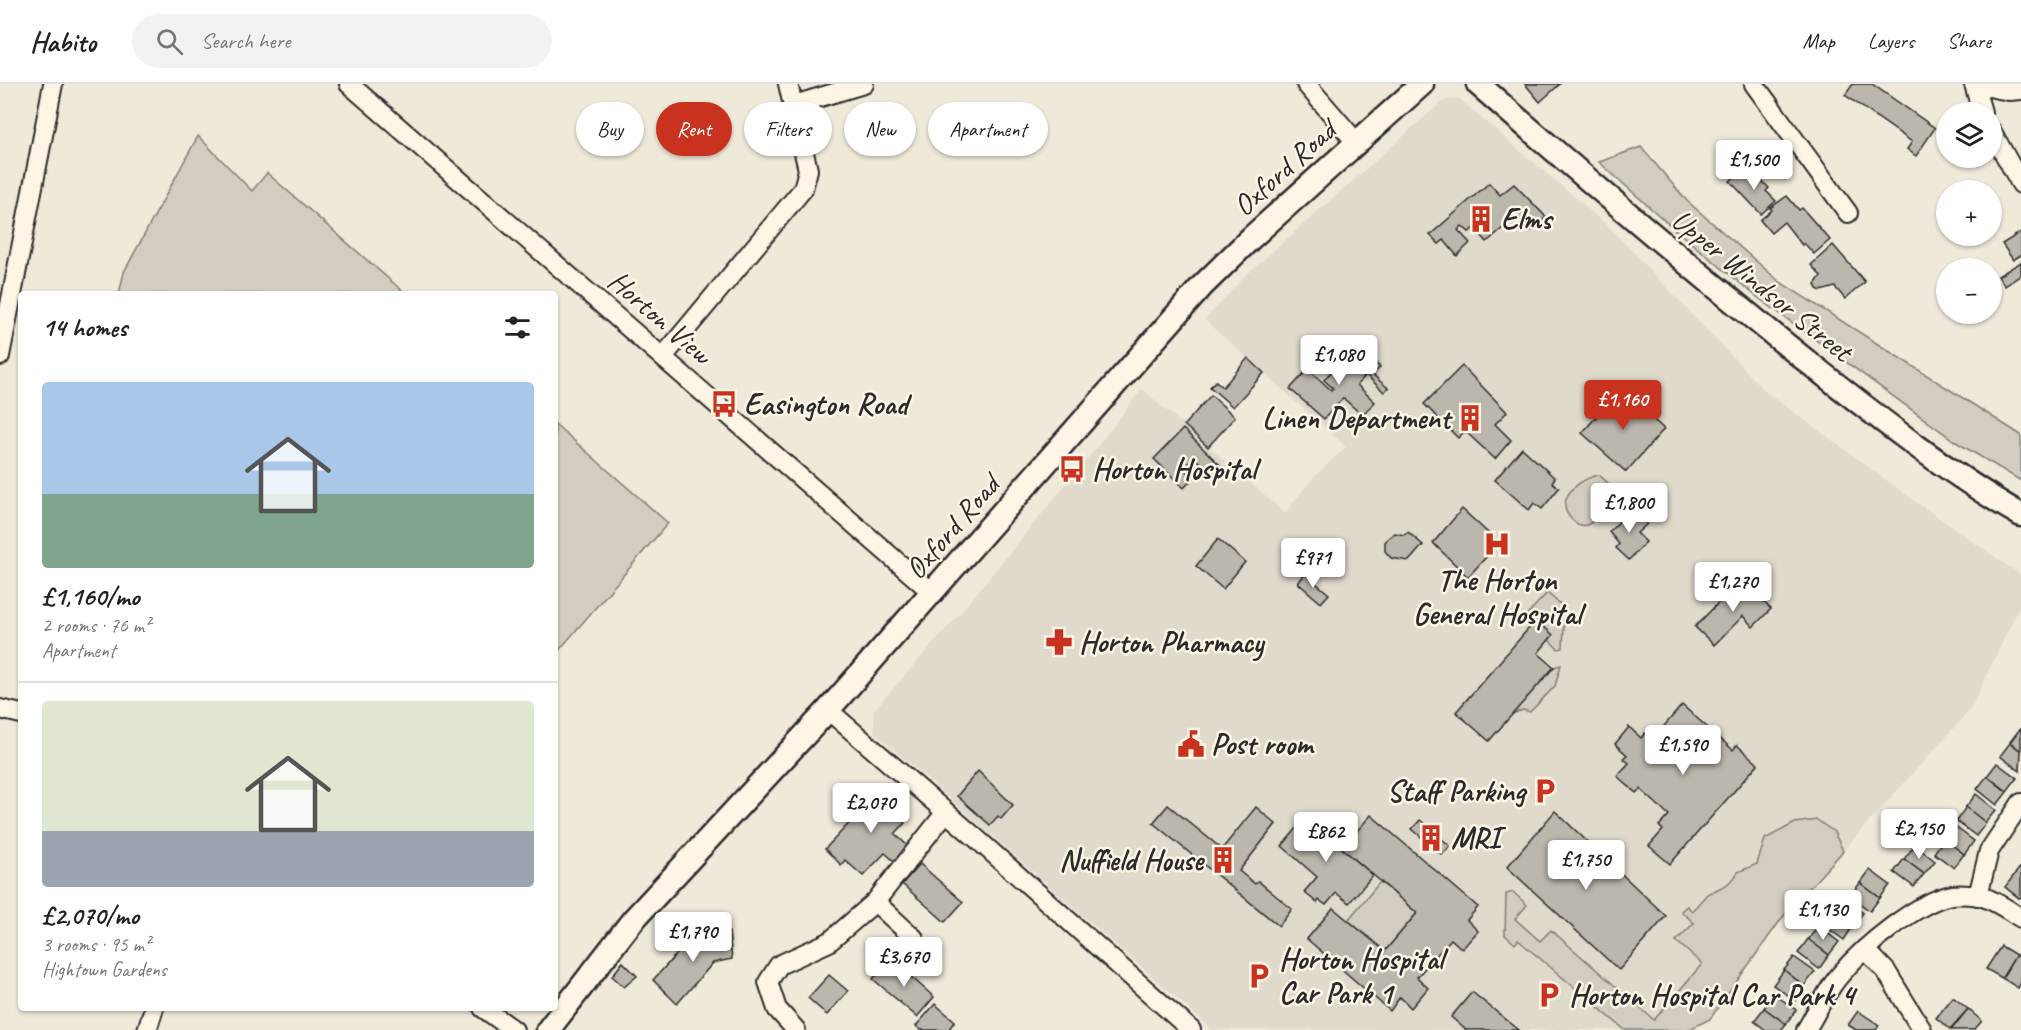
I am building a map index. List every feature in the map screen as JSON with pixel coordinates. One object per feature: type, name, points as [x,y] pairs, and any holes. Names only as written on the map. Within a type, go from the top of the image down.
[{"type":"main road","name":"Oxford Road","points":[[548,1030],[633,920],[828,710],[1202,286],[1251,238],[1422,84]]},
{"type":"main road","name":"Upper Windsor Street","points":[[1478,84],[1735,304],[1957,474],[2021,515]]},
{"type":"street","points":[[0,356],[53,84]]},
{"type":"street","points":[[788,84],[793,102]]},
{"type":"street","points":[[804,102],[864,84]]},
{"type":"street","points":[[1306,84],[1356,142]]},
{"type":"street","points":[[1754,84],[1848,213]]},
{"type":"street","points":[[1979,102],[1974,84],[2009,91],[2021,90]]},
{"type":"street","name":"Horton View","points":[[354,86],[933,593]]},
{"type":"street","points":[[2002,150],[2021,184]]},
{"type":"street","points":[[663,357],[795,202],[803,189],[808,170],[805,156]]},
{"type":"street","points":[[0,709],[18,713]]},
{"type":"street","points":[[828,710],[1191,1030]]},
{"type":"street","points":[[1978,896],[1989,851],[2021,803]]},
{"type":"street","points":[[796,1030],[777,1009],[768,982],[779,965],[829,942],[875,902],[946,812]]},
{"type":"street","points":[[1806,1030],[1839,976],[1865,949],[1917,910],[1953,895],[1978,896],[1992,900],[2021,918]]},
{"type":"street","points":[[875,902],[914,938]]},
{"type":"street","points":[[1865,949],[1886,971],[1922,1030]]},
{"type":"street","points":[[147,1030],[153,1011]]},
{"type":"street","points":[[487,1011],[514,1030]]},
{"type":"shaded area","name":"The Horton General Hospital","points":[[1458,98],[1608,226],[1765,391],[1919,504],[2021,575],[2021,603],[1970,710],[1782,918],[1710,1019],[1688,1030],[1213,1030],[875,733],[873,711],[955,619],[1142,389],[1285,513],[1311,480],[1346,447],[1205,320],[1246,275],[1443,101]]},
{"type":"shaded area","points":[[198,136],[252,191],[267,173],[403,291],[120,291],[124,272]]},
{"type":"shaded area","points":[[1641,147],[1687,201],[1780,282],[2021,435],[2021,481],[1956,442],[1757,297],[1674,229],[1599,162]]},
{"type":"shaded area","points":[[558,427],[668,523],[558,651]]},
{"type":"shaded area","points":[[1599,475],[1607,482],[1614,496],[1603,512],[1592,522],[1580,525],[1569,516],[1565,503],[1573,488]]},
{"type":"shaded area","points":[[1547,593],[1565,606],[1563,648],[1558,649],[1549,640],[1553,635],[1536,620],[1531,626],[1523,619]]},
{"type":"shaded area","points":[[1561,665],[1555,686],[1530,712],[1523,710],[1512,714],[1554,667]]},
{"type":"shaded area","points":[[1817,820],[1834,832],[1843,851],[1782,918],[1710,1019],[1688,1030],[1625,1030],[1518,940],[1515,944],[1505,935],[1506,894],[1513,892],[1527,905],[1515,919],[1540,941],[1551,930],[1654,1020],[1702,964],[1676,941],[1694,923],[1681,911],[1687,906],[1692,911],[1707,894],[1726,885],[1738,872],[1757,864],[1765,839],[1795,823]]},
{"type":"shaded area","points":[[1380,882],[1417,913],[1385,951],[1348,920]]},
{"type":"building","points":[[1525,84],[1560,84],[1540,102]]},
{"type":"building","points":[[1853,84],[1872,84],[1935,128],[1916,156],[1907,149],[1912,142],[1845,95]]},
{"type":"building","points":[[1743,169],[1753,179],[1756,175],[1769,188],[1766,191],[1776,201],[1761,214],[1730,181]]},
{"type":"building","name":"Elms","points":[[1489,183],[1500,195],[1514,184],[1546,217],[1532,231],[1522,220],[1514,218],[1487,242],[1475,228],[1469,232],[1462,226],[1458,230],[1470,243],[1457,256],[1444,240],[1439,244],[1430,235]]},
{"type":"building","points":[[1787,196],[1799,210],[1802,208],[1830,240],[1814,254],[1804,243],[1802,245],[1784,222],[1771,233],[1760,220],[1772,210],[1770,208]]},
{"type":"building","points":[[2021,232],[2021,255],[2013,260],[2002,244]]},
{"type":"building","points":[[1833,245],[1865,282],[1845,299],[1835,287],[1821,291],[1815,284],[1821,276],[1811,265]]},
{"type":"building","points":[[2021,262],[2021,275],[2005,286],[2002,282],[2002,274]]},
{"type":"building","points":[[1350,350],[1365,364],[1370,358],[1380,367],[1373,375],[1388,388],[1384,392],[1366,375],[1357,385],[1375,402],[1362,415],[1343,398],[1324,419],[1290,389],[1308,369],[1331,390],[1333,388],[1324,380]]},
{"type":"building","points":[[1248,358],[1264,373],[1233,407],[1210,387],[1216,381],[1223,387]]},
{"type":"building","name":"Linen Department","points":[[1462,366],[1507,412],[1495,424],[1511,440],[1495,459],[1465,431],[1458,438],[1424,404]]},
{"type":"building","points":[[1620,390],[1664,429],[1626,472],[1582,433]]},
{"type":"building","points":[[1211,395],[1235,417],[1208,447],[1184,425]]},
{"type":"building","points":[[1183,429],[1220,465],[1211,474],[1194,457],[1183,468],[1193,478],[1184,488],[1154,459]]},
{"type":"building","points":[[1522,448],[1555,478],[1552,482],[1559,488],[1542,509],[1534,503],[1529,510],[1495,480]]},
{"type":"building","points":[[1632,508],[1647,524],[1637,533],[1646,542],[1629,560],[1616,548],[1619,544],[1609,532]]},
{"type":"building","points":[[1462,509],[1499,543],[1468,577],[1433,543]]},
{"type":"building","points":[[1408,532],[1423,545],[1409,561],[1391,558],[1385,551],[1385,542],[1395,533],[1404,535]]},
{"type":"building","points":[[1218,539],[1245,562],[1223,589],[1196,566]]},
{"type":"building","points":[[1305,574],[1329,594],[1321,603],[1298,583]]},
{"type":"building","points":[[1740,580],[1771,609],[1753,627],[1743,616],[1714,645],[1695,627]]},
{"type":"building","points":[[1536,620],[1553,635],[1538,653],[1554,667],[1489,741],[1456,712]]},
{"type":"building","points":[[1682,705],[1733,750],[1737,745],[1758,764],[1670,864],[1649,846],[1663,830],[1659,826],[1669,815],[1640,789],[1636,793],[1617,776],[1629,763],[1623,758],[1627,755],[1615,744],[1629,727],[1641,738],[1645,733],[1653,739]]},
{"type":"building","points":[[2021,730],[2021,751],[2010,742]]},
{"type":"building","points":[[2010,743],[2021,751],[2020,771],[2000,756]]},
{"type":"building","points":[[1997,763],[2017,778],[2007,791],[1987,776]]},
{"type":"building","points":[[978,771],[1013,805],[1001,819],[998,816],[990,825],[957,796]]},
{"type":"building","points":[[1987,776],[2007,792],[1997,805],[1977,789]]},
{"type":"building","points":[[887,783],[902,796],[890,809],[905,823],[895,834],[908,846],[894,861],[885,853],[863,876],[845,860],[841,865],[825,849]]},
{"type":"building","points":[[1976,794],[1996,810],[1985,823],[1965,808]]},
{"type":"building","name":"Nuffield House","points":[[1168,805],[1222,849],[1256,807],[1276,824],[1239,871],[1255,884],[1258,881],[1292,909],[1279,926],[1153,823]]},
{"type":"building","points":[[1966,807],[1986,823],[1976,836],[1956,821]]},
{"type":"building","points":[[1555,811],[1666,916],[1619,970],[1507,867]]},
{"type":"building","points":[[1309,814],[1344,845],[1342,848],[1373,875],[1349,903],[1336,893],[1326,905],[1319,900],[1317,903],[1304,892],[1317,877],[1282,846]]},
{"type":"building","points":[[1371,815],[1478,907],[1467,920],[1478,931],[1462,949],[1451,939],[1417,977],[1428,988],[1411,1008],[1400,997],[1390,1011],[1307,939],[1333,908],[1385,951],[1417,913],[1342,848]]},
{"type":"building","name":"MRI","points":[[1420,820],[1450,846],[1442,855],[1412,829]]},
{"type":"building","points":[[1954,826],[1974,841],[1964,855],[1944,839]]},
{"type":"building","points":[[1944,839],[1964,854],[1954,868],[1934,853]]},
{"type":"building","points":[[1915,845],[1935,861],[1924,874],[1904,859]]},
{"type":"building","points":[[1904,859],[1924,874],[1914,887],[1894,872]]},
{"type":"building","points":[[920,864],[963,902],[945,922],[902,884]]},
{"type":"building","points":[[2021,866],[2021,897],[2019,898],[2005,887]]},
{"type":"building","points":[[1870,870],[1890,885],[1880,898],[1860,883]]},
{"type":"building","points":[[1860,883],[1880,898],[1870,911],[1850,896]]},
{"type":"building","points":[[1841,897],[1863,913],[1853,926],[1831,911]]},
{"type":"building","points":[[1832,911],[1853,926],[1844,940],[1822,924]]},
{"type":"building","points":[[1818,926],[1839,942],[1829,955],[1808,940]]},
{"type":"building","points":[[729,932],[732,959],[713,963],[677,1004],[653,980],[696,933]]},
{"type":"building","points":[[1808,939],[1829,955],[1819,969],[1798,953]]},
{"type":"building","points":[[2001,946],[2016,955],[2002,978],[1986,969]]},
{"type":"building","points":[[2016,955],[2021,958],[2021,982],[2018,988],[2002,978]]},
{"type":"building","points":[[1794,957],[1815,972],[1804,986],[1784,970]]},
{"type":"building","points":[[891,959],[934,997],[917,1017],[873,979]]},
{"type":"building","points":[[623,962],[637,976],[624,987],[612,976]]},
{"type":"building","points":[[1784,970],[1804,986],[1796,1001],[1773,985]]},
{"type":"building","points":[[829,975],[848,991],[827,1015],[808,998]]},
{"type":"building","points":[[1472,992],[1519,1030],[1466,1030],[1451,1017]]},
{"type":"building","points":[[1774,994],[1796,1010],[1786,1024],[1764,1008]]},
{"type":"building","points":[[1953,997],[1968,1009],[1950,1029],[1936,1018]]},
{"type":"building","points":[[935,1004],[955,1021],[948,1030],[921,1030],[916,1026]]},
{"type":"building","points":[[1764,1008],[1786,1024],[1781,1030],[1766,1030],[1754,1021]]},
{"type":"building","points":[[1968,1009],[1982,1021],[1974,1030],[1951,1030]]},
{"type":"building","points":[[1858,1011],[1879,1025],[1876,1030],[1856,1030],[1848,1025]]},
{"type":"place","name":"Elms","points":[[1481,219]]},
{"type":"place","name":"Easington Road","points":[[724,404]]},
{"type":"place","name":"Linen Department","points":[[1470,418]]},
{"type":"place","name":"Horton Hospital","points":[[1072,469]]},
{"type":"place","name":"The Horton General Hospital","points":[[1497,544]]},
{"type":"place","name":"Horton Pharmacy","points":[[1059,642]]},
{"type":"place","name":"Post room","points":[[1191,744]]},
{"type":"place","name":"Staff Parking","points":[[1545,791]]},
{"type":"place","name":"MRI","points":[[1431,838]]},
{"type":"place","name":"Nuffield House","points":[[1223,860]]},
{"type":"place","name":"Horton Hospital Car Park 1","points":[[1259,976]]},
{"type":"place","name":"Horton Hospital Car Park 4","points":[[1549,995]]}]
